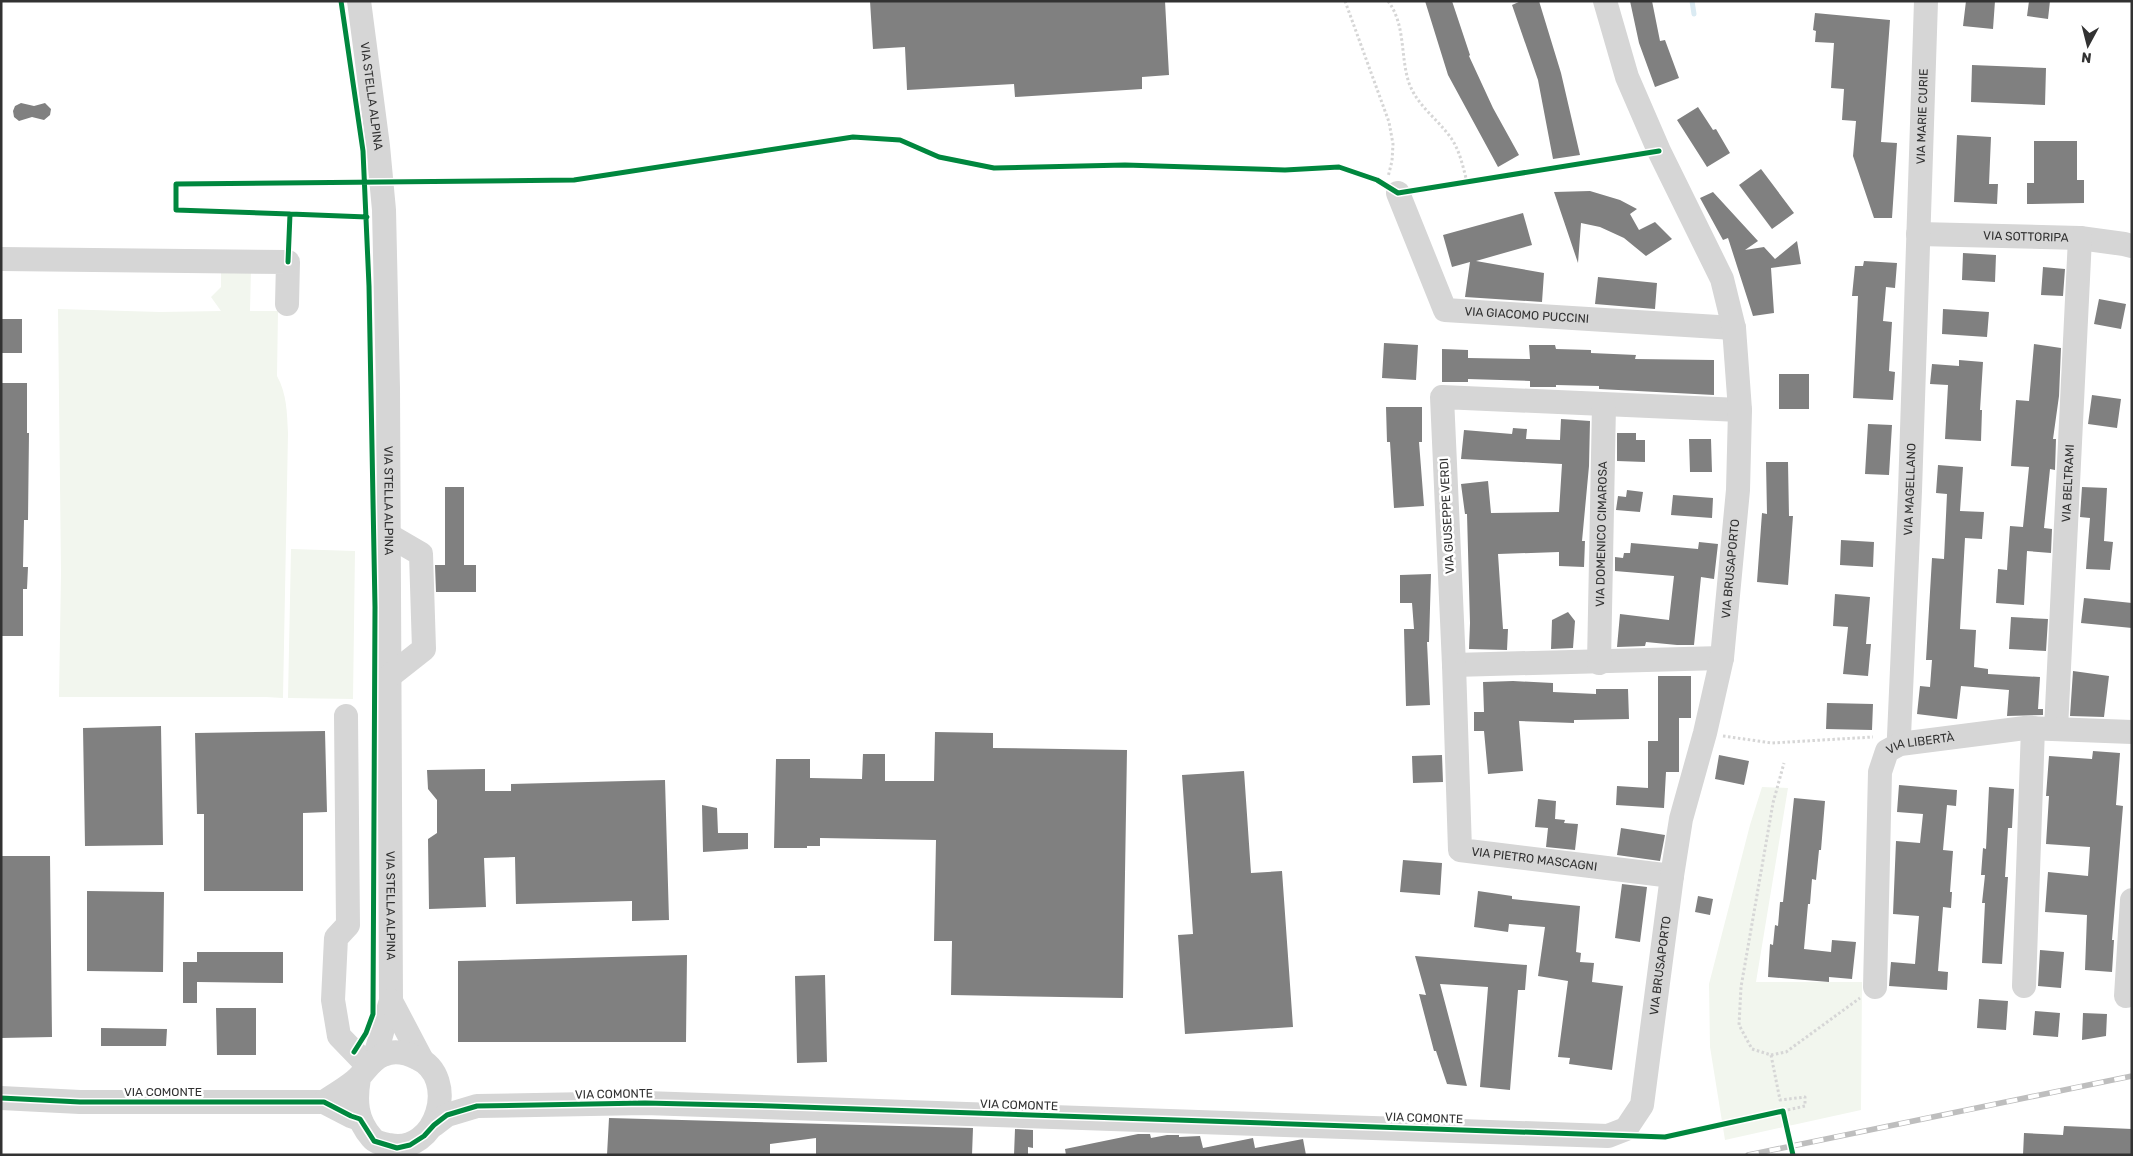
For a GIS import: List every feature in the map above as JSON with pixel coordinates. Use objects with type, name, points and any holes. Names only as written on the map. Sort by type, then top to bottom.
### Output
[{"type":"street","name":"VIA STELLA ALPINA","points":[[359,1],[378,146],[384,210],[391,675],[391,1001],[379,1046],[366,1068]]},
{"type":"street","name":"VIA BRUSAPORTO","points":[[1605,1],[1627,77],[1659,151],[1722,279],[1734,328],[1740,410],[1738,490],[1722,658],[1705,733],[1682,819],[1672,876],[1642,1105],[1626,1129],[1608,1136]]},
{"type":"street","name":"VIA MARIE CURIE","points":[[1918,234],[1926,1]]},
{"type":"street","name":"VIA GIACOMO PUCCINI","points":[[1391,189],[1445,310],[1734,328]]},
{"type":"street","name":"VIA SOTTORIPA","points":[[1918,234],[2080,238],[2132,246]]},
{"type":"street","name":"VIA MAGELLANO","points":[[1899,740],[1910,492],[1918,234]]},
{"type":"street","name":"VIA BELTRAMI","points":[[2056,729],[2080,238]]},
{"type":"street","points":[[1,259],[288,262],[287,304]]},
{"type":"street","name":"VIA GIUSEPPE VERDI","points":[[1454,665],[1442,397],[1740,410]]},
{"type":"street","name":"VIA DOMENICO CIMAROSA","points":[[1599,663],[1604,405]]},
{"type":"street","points":[[390,536],[421,554],[424,649],[391,675]]},
{"type":"street","points":[[1454,665],[1599,663],[1722,658]]},
{"type":"street","name":"VIA PIETRO MASCAGNI","points":[[1454,665],[1460,850],[1672,876]]},
{"type":"street","points":[[346,716],[348,925],[336,938],[334,1000],[339,1036],[366,1068]]},
{"type":"street","points":[[2024,986],[2033,728]]},
{"type":"street","name":"VIA LIBERTÀ","points":[[1875,987],[1880,772],[1887,751],[1899,740],[2033,728],[2132,732]]},
{"type":"street","points":[[2126,996],[2132,900]]},
{"type":"street","name":"VIA STELLA ALPINA","points":[[391,1001],[422,1060]]},
{"type":"street","points":[[360,1119],[324,1102],[366,1068],[383,1055],[393,1052],[409,1054],[422,1060],[431,1068],[438,1081],[439,1111],[425,1139],[397,1148],[377,1148],[360,1119],[356,1096],[366,1068]]},
{"type":"street","points":[[438,1081],[447,1084],[477,1106]]},
{"type":"street","name":"VIA COMONTE","points":[[1,1098],[80,1102],[324,1102]]},
{"type":"street","name":"VIA COMONTE","points":[[425,1139],[447,1115],[477,1106],[645,1103],[1608,1136]]},
{"type":"path","points":[[1345,1],[1389,122],[1393,144],[1388,178],[1391,189]]},
{"type":"path","points":[[1388,1],[1402,33],[1409,82],[1418,102],[1451,138],[1461,160],[1467,182]]},
{"type":"path","points":[[1457,184],[1476,180]]},
{"type":"path","points":[[1705,733],[1772,743],[1899,740]]},
{"type":"path","points":[[1784,763],[1773,802],[1740,986],[1739,1025],[1752,1050],[1771,1055],[1786,1052],[1875,987]]},
{"type":"path","points":[[1771,1055],[1780,1100],[1804,1097],[1805,1106],[1774,1113]]},
{"type":"path","points":[[1783,1111],[1785,1120]]},
{"type":"shaded area","points":[[221,269],[251,269],[250,311],[278,311],[277,376],[285,397],[288,433],[283,698],[59,697],[61,573],[58,309],[160,312],[221,311],[211,297],[221,287]]},
{"type":"shaded area","points":[[291,549],[355,551],[353,699],[288,698]]},
{"type":"shaded area","points":[[1762,787],[1788,788],[1756,982],[1862,982],[1861,1110],[1725,1140],[1710,1047],[1709,984],[1750,825]]},
{"type":"building","points":[[870,1],[1165,1],[1169,75],[1142,77],[1142,89],[1015,97],[1014,84],[907,90],[905,47],[873,49]]},
{"type":"building","points":[[1425,1],[1452,1],[1469,56],[1493,108],[1519,155],[1498,167],[1448,75]]},
{"type":"building","points":[[1521,1],[1539,1],[1561,73],[1580,155],[1553,159],[1538,80],[1512,5]]},
{"type":"building","points":[[1630,1],[1652,1],[1660,41],[1665,40],[1679,78],[1655,87],[1639,43]]},
{"type":"building","points":[[1966,1],[1995,1],[1993,29],[1963,26]]},
{"type":"building","points":[[2029,1],[2050,1],[2048,19],[2027,16]]},
{"type":"building","points":[[1815,13],[1890,20],[1881,142],[1897,143],[1892,218],[1874,218],[1853,156],[1856,121],[1842,120],[1844,89],[1831,88],[1834,43],[1815,42],[1816,31],[1813,30]]},
{"type":"building","points":[[1972,65],[2046,68],[2045,105],[1971,102]]},
{"type":"building","points":[[21,103],[34,106],[45,103],[51,109],[50,115],[44,120],[32,117],[19,121],[14,117],[13,111],[15,106]]},
{"type":"building","points":[[1698,107],[1713,130],[1716,129],[1730,153],[1707,167],[1677,120]]},
{"type":"building","points":[[1957,135],[1991,137],[1989,184],[1998,184],[1997,204],[1954,202]]},
{"type":"building","points":[[2034,141],[2077,141],[2077,180],[2084,180],[2084,203],[2027,204],[2027,183],[2034,183]]},
{"type":"building","points":[[1761,169],[1794,213],[1772,229],[1739,185]]},
{"type":"building","points":[[1590,191],[1620,200],[1637,209],[1630,214],[1639,230],[1655,222],[1672,239],[1646,256],[1624,238],[1600,227],[1581,223],[1578,263],[1554,192]]},
{"type":"building","points":[[1713,192],[1758,241],[1745,250],[1764,247],[1775,259],[1797,241],[1801,264],[1771,268],[1774,313],[1753,316],[1728,238],[1723,240],[1700,198]]},
{"type":"building","points":[[1523,213],[1532,245],[1476,261],[1544,273],[1542,302],[1465,297],[1470,262],[1452,267],[1443,235]]},
{"type":"building","points":[[1963,253],[1996,255],[1995,282],[1962,280]]},
{"type":"building","points":[[1864,261],[1897,263],[1895,288],[1886,287],[1883,321],[1892,322],[1889,371],[1895,372],[1893,400],[1853,398],[1858,296],[1852,296],[1855,266],[1863,266]]},
{"type":"building","points":[[2043,267],[2065,269],[2063,296],[2041,295]]},
{"type":"building","points":[[1598,277],[1657,283],[1655,309],[1595,304]]},
{"type":"building","points":[[2099,299],[2126,304],[2121,329],[2094,324]]},
{"type":"building","points":[[1943,309],[1989,312],[1987,337],[1942,334]]},
{"type":"building","points":[[1,319],[22,319],[22,353],[1,353]]},
{"type":"building","points":[[1384,343],[1418,345],[1416,380],[1382,378]]},
{"type":"building","points":[[2034,344],[2061,348],[2059,396],[2053,439],[2056,439],[2055,470],[2050,469],[2044,528],[2052,529],[2051,553],[2027,551],[2024,605],[1996,603],[1998,569],[2007,570],[2010,526],[2023,527],[2029,467],[2011,466],[2016,400],[2029,401]]},
{"type":"building","points":[[1529,345],[1555,345],[1556,349],[1591,350],[1591,353],[1636,355],[1635,359],[1714,360],[1714,395],[1599,389],[1599,386],[1556,385],[1556,387],[1530,387],[1530,381],[1468,379],[1468,382],[1442,382],[1442,349],[1468,350],[1468,358],[1530,359]]},
{"type":"building","points":[[1959,360],[1983,362],[1980,410],[1982,410],[1981,441],[1945,439],[1948,385],[1930,384],[1932,364],[1959,366]]},
{"type":"building","points":[[1779,374],[1809,374],[1809,409],[1779,409]]},
{"type":"building","points":[[1,383],[27,383],[27,433],[29,433],[28,520],[24,520],[23,567],[28,567],[27,589],[23,589],[23,636],[1,636]]},
{"type":"building","points":[[2092,395],[2121,399],[2117,428],[2088,424]]},
{"type":"building","points":[[1386,407],[1422,407],[1422,442],[1419,442],[1424,506],[1394,508],[1390,442],[1387,442]]},
{"type":"building","points":[[1561,419],[1590,421],[1589,466],[1582,541],[1585,541],[1584,567],[1559,566],[1559,552],[1498,554],[1503,629],[1508,629],[1507,650],[1469,649],[1467,514],[1465,514],[1461,484],[1488,481],[1491,513],[1559,512],[1562,464],[1461,459],[1464,430],[1512,434],[1513,428],[1527,429],[1526,439],[1560,440]]},
{"type":"building","points":[[1868,424],[1892,425],[1889,475],[1865,474]]},
{"type":"building","points":[[1617,433],[1636,433],[1636,440],[1645,440],[1645,462],[1617,461]]},
{"type":"building","points":[[1689,439],[1711,439],[1712,472],[1690,472]]},
{"type":"building","points":[[1766,462],[1788,462],[1789,516],[1793,516],[1788,585],[1757,582],[1762,513],[1767,514]]},
{"type":"building","points":[[1938,465],[1963,467],[1960,511],[1984,512],[1982,539],[1965,538],[1960,629],[1976,630],[1974,667],[1988,669],[1988,674],[2040,677],[2038,709],[2043,709],[2043,715],[2007,716],[2009,690],[1961,686],[1957,719],[1917,714],[1920,686],[1930,687],[1932,660],[1926,660],[1932,558],[1944,559],[1947,494],[1936,493]]},
{"type":"building","points":[[445,487],[464,487],[464,565],[476,565],[476,592],[436,592],[435,565],[445,565]]},
{"type":"building","points":[[2082,487],[2107,488],[2104,541],[2113,542],[2110,570],[2086,569],[2090,518],[2080,517]]},
{"type":"building","points":[[1627,490],[1643,492],[1640,512],[1616,510],[1618,496],[1626,497]]},
{"type":"building","points":[[1673,495],[1713,498],[1712,518],[1671,515]]},
{"type":"building","points":[[1841,540],[1874,542],[1873,567],[1840,565]]},
{"type":"building","points":[[1699,542],[1718,544],[1714,579],[1701,577],[1694,645],[1646,642],[1645,646],[1617,647],[1620,614],[1669,620],[1674,576],[1615,571],[1615,557],[1623,558],[1624,553],[1630,553],[1631,543],[1698,549]]},
{"type":"building","points":[[1431,574],[1429,642],[1427,642],[1430,705],[1406,706],[1404,629],[1414,629],[1412,603],[1400,603],[1400,575]]},
{"type":"building","points":[[1835,594],[1870,597],[1866,644],[1871,644],[1868,676],[1843,674],[1848,627],[1833,626]]},
{"type":"building","points":[[2084,598],[2132,603],[2132,628],[2081,623]]},
{"type":"building","points":[[1568,612],[1575,621],[1573,648],[1551,649],[1552,620]]},
{"type":"building","points":[[2011,617],[2048,619],[2046,651],[2009,649]]},
{"type":"building","points":[[2073,671],[2109,676],[2104,717],[2070,716]]},
{"type":"building","points":[[1658,676],[1691,676],[1691,718],[1679,718],[1679,772],[1666,772],[1664,808],[1616,805],[1617,786],[1648,788],[1648,741],[1658,741]]},
{"type":"building","points":[[1483,682],[1553,683],[1553,692],[1596,694],[1596,689],[1628,689],[1629,719],[1574,720],[1574,723],[1519,721],[1523,771],[1488,774],[1484,731],[1474,731],[1474,712],[1484,712]]},
{"type":"building","points":[[1827,703],[1873,704],[1872,730],[1826,729]]},
{"type":"building","points":[[161,726],[163,845],[85,846],[83,728]]},
{"type":"building","points":[[325,731],[327,812],[303,813],[303,891],[204,891],[204,814],[197,814],[195,733]]},
{"type":"building","points":[[935,732],[993,733],[993,748],[1127,750],[1123,998],[951,995],[952,941],[934,941],[936,840],[820,838],[820,846],[774,848],[776,759],[810,759],[810,778],[862,779],[863,754],[885,754],[885,781],[934,781]]},
{"type":"building","points":[[2093,751],[2120,753],[2116,805],[2123,806],[2112,940],[2114,940],[2112,972],[2085,970],[2087,915],[2045,912],[2048,872],[2088,876],[2090,847],[2046,844],[2049,796],[2046,796],[2049,756],[2092,759]]},
{"type":"building","points":[[1442,755],[1443,782],[1413,783],[1412,756]]},
{"type":"building","points":[[1719,755],[1749,761],[1744,785],[1715,779]]},
{"type":"building","points":[[485,769],[485,791],[511,791],[511,784],[665,780],[669,920],[632,921],[632,901],[516,904],[515,857],[484,858],[486,907],[429,909],[428,839],[437,833],[437,800],[428,789],[427,770]]},
{"type":"building","points":[[1244,771],[1251,873],[1282,871],[1293,1027],[1185,1034],[1178,935],[1193,934],[1182,775]]},
{"type":"building","points":[[1899,785],[1957,790],[1956,806],[1947,805],[1943,850],[1953,851],[1950,892],[1952,892],[1951,908],[1943,907],[1938,971],[1948,972],[1947,990],[1889,986],[1891,962],[1915,964],[1919,916],[1893,914],[1896,841],[1920,843],[1923,814],[1897,812]]},
{"type":"building","points":[[1989,787],[2014,789],[2012,828],[2008,828],[2005,877],[2008,877],[2002,964],[1982,963],[1985,903],[1982,903],[1985,875],[1981,875],[1983,848],[1986,849]]},
{"type":"building","points":[[1794,798],[1825,801],[1821,850],[1819,850],[1816,880],[1812,879],[1804,949],[1831,952],[1832,940],[1856,942],[1852,979],[1829,977],[1829,982],[1768,977],[1770,944],[1773,945],[1775,925],[1778,926],[1780,902],[1783,902]]},
{"type":"building","points":[[1538,799],[1556,801],[1555,819],[1565,820],[1564,823],[1578,824],[1575,850],[1546,847],[1548,828],[1535,827]]},
{"type":"building","points":[[702,805],[717,808],[718,833],[748,833],[748,849],[703,852]]},
{"type":"building","points":[[1621,828],[1665,835],[1660,861],[1617,855]]},
{"type":"building","points":[[1,856],[50,856],[52,1037],[1,1038]]},
{"type":"building","points":[[1403,860],[1442,863],[1440,895],[1400,892]]},
{"type":"building","points":[[1622,884],[1647,887],[1640,942],[1615,938]]},
{"type":"building","points":[[87,891],[164,892],[163,972],[87,971]]},
{"type":"building","points":[[1478,891],[1512,896],[1512,899],[1580,906],[1576,952],[1581,953],[1580,962],[1594,963],[1592,982],[1623,986],[1612,1070],[1569,1064],[1570,1058],[1558,1057],[1568,981],[1538,976],[1545,927],[1509,924],[1508,932],[1474,927]]},
{"type":"building","points":[[1698,896],[1713,899],[1710,915],[1695,912]]},
{"type":"building","points":[[2040,950],[2064,952],[2061,988],[2038,986]]},
{"type":"building","points":[[197,952],[283,952],[283,983],[197,982],[197,1003],[183,1003],[183,962],[197,962]]},
{"type":"building","points":[[687,955],[686,1042],[458,1042],[458,961]]},
{"type":"building","points":[[1415,956],[1527,965],[1525,990],[1518,990],[1510,1090],[1480,1087],[1488,987],[1440,984],[1467,1086],[1447,1084],[1436,1051],[1434,1051],[1419,994],[1426,995]]},
{"type":"building","points":[[825,975],[827,1062],[797,1063],[795,976]]},
{"type":"building","points":[[1979,999],[2008,1001],[2006,1030],[1977,1028]]},
{"type":"building","points":[[216,1008],[256,1008],[256,1055],[217,1055]]},
{"type":"building","points":[[2035,1011],[2060,1013],[2058,1037],[2033,1035]]},
{"type":"building","points":[[2083,1013],[2107,1014],[2106,1036],[2082,1040]]},
{"type":"building","points":[[101,1028],[167,1029],[166,1046],[101,1046]]},
{"type":"building","points":[[609,1118],[973,1128],[972,1155],[816,1155],[816,1138],[770,1144],[770,1155],[607,1155]]},
{"type":"building","points":[[2064,1126],[2132,1129],[2132,1155],[2023,1155],[2024,1133],[2063,1135]]},
{"type":"building","points":[[1015,1129],[1033,1130],[1033,1148],[1028,1147],[1028,1155],[1014,1155]]},
{"type":"building","points":[[1138,1134],[1150,1134],[1151,1138],[1167,1135],[1179,1135],[1179,1137],[1200,1136],[1203,1148],[1253,1138],[1255,1148],[1303,1139],[1306,1155],[1066,1155],[1065,1149]]},
{"type":"waterway","points":[[1692,1],[1694,14]]},
{"type":"railway","points":[[1748,1155],[2132,1076]]},
{"type":"cycle path","points":[[341,1],[363,151],[369,286],[375,607],[373,1014],[366,1033],[354,1052]]},
{"type":"cycle path","points":[[288,262],[290,214],[176,210],[176,184],[574,180],[853,137],[900,140],[939,157],[994,168],[1125,165],[1285,170],[1339,167],[1377,180],[1398,193],[1659,151]]},
{"type":"cycle path","points":[[290,214],[367,217]]},
{"type":"cycle path","points":[[1,1098],[80,1102],[324,1102],[360,1119],[374,1141],[397,1148],[410,1145],[424,1136],[447,1115],[477,1106],[645,1103],[771,1106],[1665,1137],[1783,1111],[1793,1155]]}]
